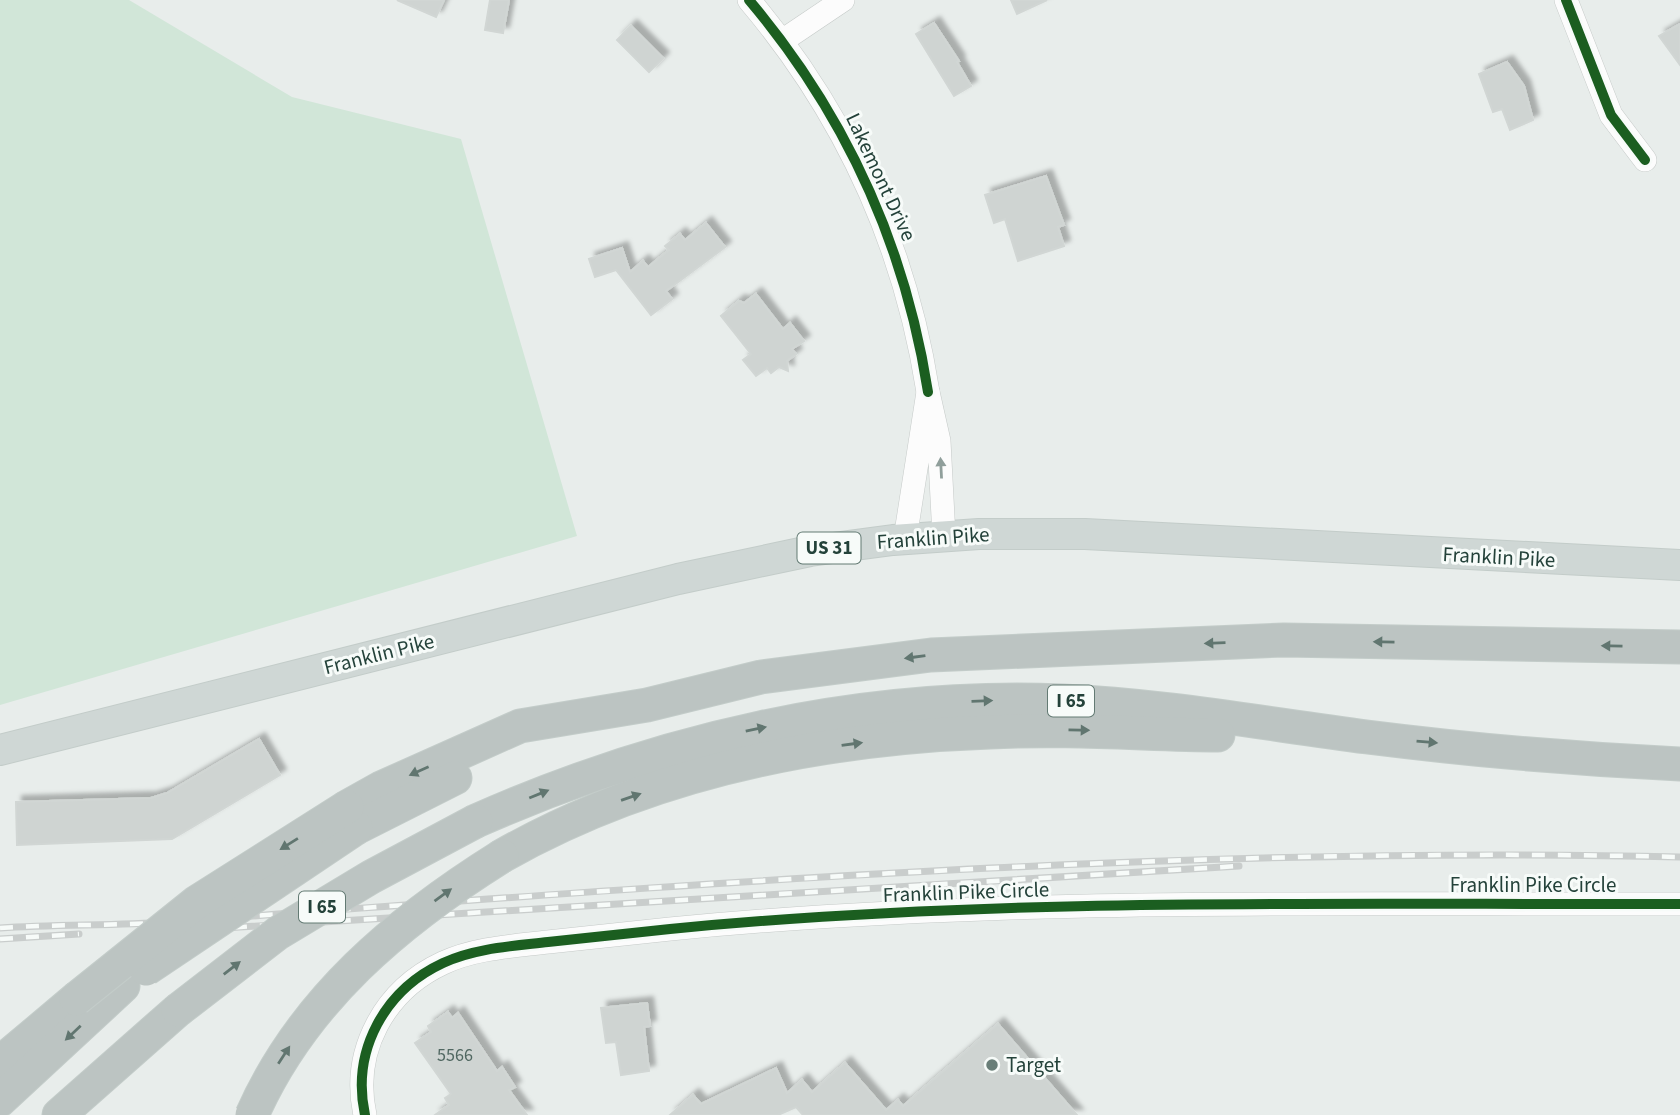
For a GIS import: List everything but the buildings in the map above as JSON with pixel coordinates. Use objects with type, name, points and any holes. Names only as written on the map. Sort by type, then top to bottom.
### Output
[{"type":"highway","name":"I 65","points":[[0,1100],[123,986],[351,818],[492,760],[647,705],[761,677],[931,654],[1284,640],[1680,647]]},
{"type":"highway","name":"I 65","points":[[59,1115],[178,1010],[278,933],[371,877],[476,821],[595,773],[675,748],[785,723],[896,707],[998,700],[1091,703],[1371,737],[1680,764]]},
{"type":"highway","points":[[252,1115],[291,1044],[346,976],[411,918],[502,856],[578,817],[647,791],[766,759],[862,743],[1039,730],[1371,737]]},
{"type":"highway","points":[[0,1063],[197,902],[351,818]]},
{"type":"main road","name":"Franklin Pike","points":[[0,750],[690,576],[810,551],[905,539],[1085,534],[1680,565]]},
{"type":"street","name":"Lakemont Drive","points":[[749,0],[782,41],[840,126],[881,214],[915,315],[939,441],[944,536]]},
{"type":"street","points":[[782,41],[843,0]]},
{"type":"street","points":[[1566,0],[1611,115],[1645,160]]},
{"type":"street","name":"Lakemont Drive","points":[[905,539],[928,392]]},
{"type":"street","name":"Franklin Pike Circle","points":[[365,1115],[361,1082],[363,1060],[376,1024],[392,1001],[414,979],[448,960],[514,946],[736,923],[974,909],[1680,904]]},
{"type":"green space","points":[[0,0],[129,0],[292,97],[461,139],[577,536],[0,705]]},
{"type":"railway","points":[[0,928],[148,923],[735,882],[1112,863],[1490,855],[1680,857]]},
{"type":"railway","points":[[208,929],[1239,866]]},
{"type":"railway","points":[[0,939],[79,934]]},
{"type":"cycle path","points":[[749,0],[815,89],[866,184],[887,233],[904,284],[918,337],[928,392]]},
{"type":"cycle path","points":[[1566,0],[1611,115],[1645,160]]},
{"type":"cycle path","points":[[365,1115],[362,1091],[368,1045],[389,1006],[404,989],[443,963],[495,948],[796,918],[922,911],[1175,904],[1680,904]]},
{"type":"place","name":"Target","points":[[992,1065]]}]
